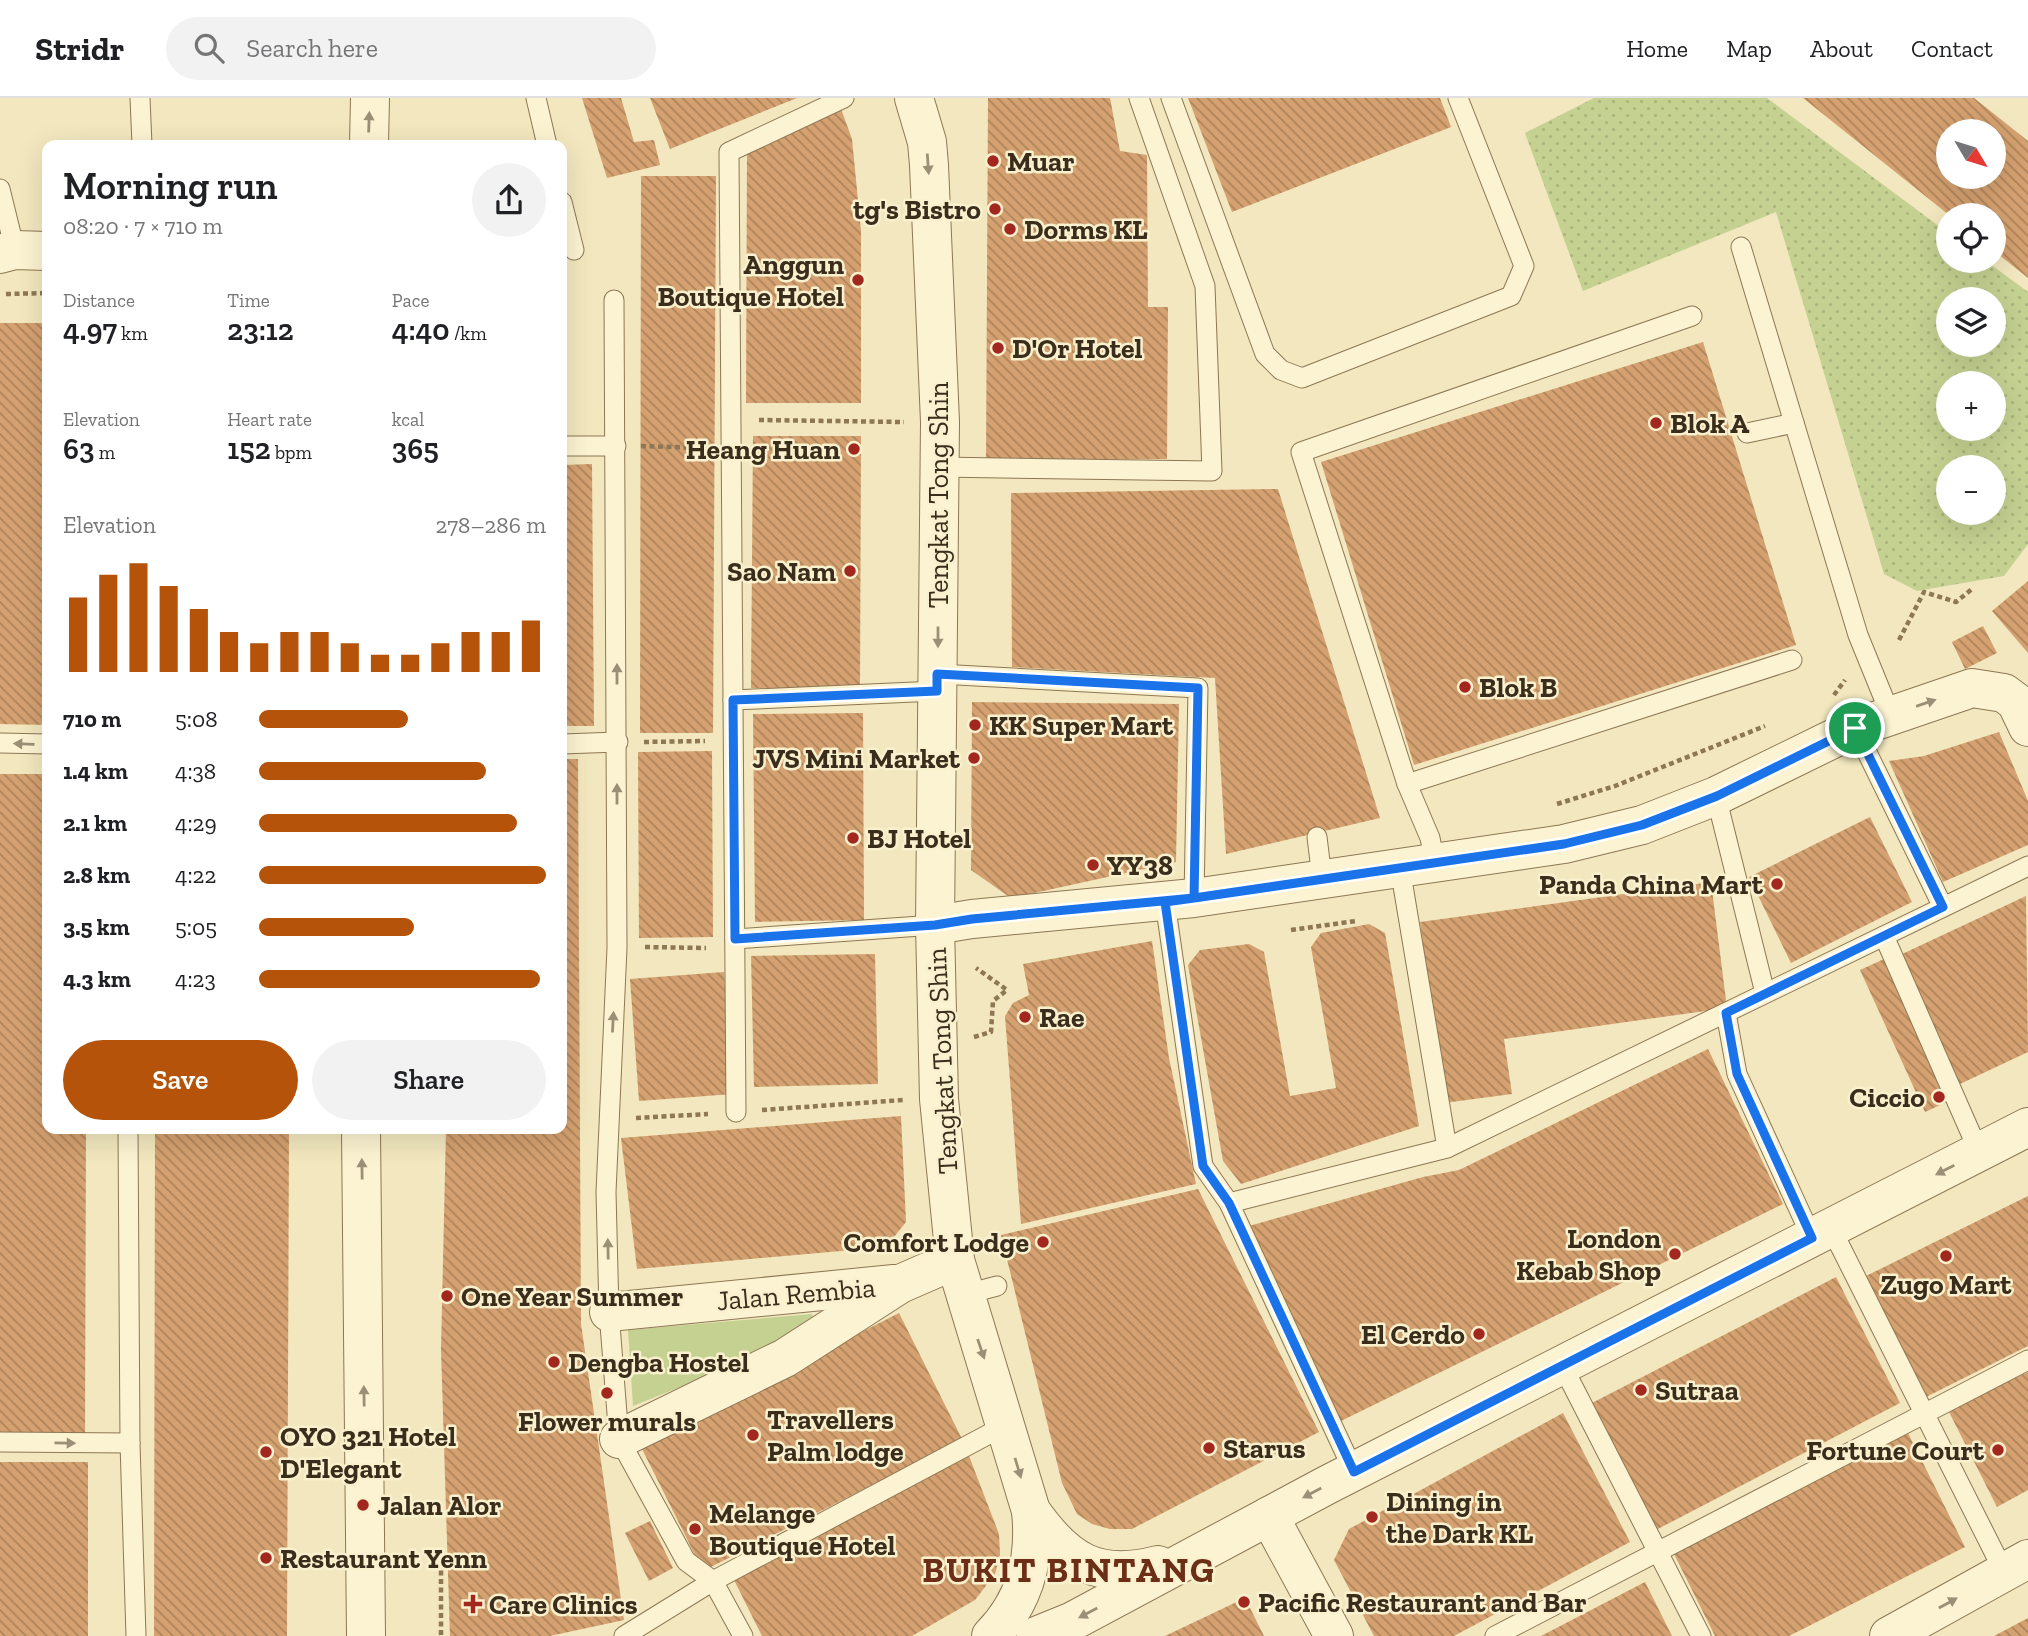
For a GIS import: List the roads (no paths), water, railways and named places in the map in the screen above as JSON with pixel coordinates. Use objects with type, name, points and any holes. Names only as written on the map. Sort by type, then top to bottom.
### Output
[{"type":"street","points":[[369,140],[370,98]]},
{"type":"street","name":"Tengkat Tong Shin","points":[[914,98],[927,142],[940,422],[935,925],[939,1099],[972,1281],[1006,1425],[1031,1511],[1034,1541],[1023,1591],[1015,1606],[991,1636]]},
{"type":"street","points":[[935,925],[972,919],[1179,900],[1564,844],[1642,825],[1717,796],[1855,728],[1972,688],[2004,693],[2016,702],[2025,720]]},
{"type":"street","points":[[1035,1636],[1073,1621],[1354,1472],[2028,1127]]},
{"type":"street","points":[[361,1134],[366,1636]]},
{"type":"street","name":"Jalan Rembia","points":[[609,1312],[900,1284],[972,1281]]},
{"type":"street","name":"Jalan Rembia","points":[[619,1439],[785,1358],[900,1284]]},
{"type":"street","name":"Tengkat Tong Shin","points":[[1031,1511],[1058,1547],[1095,1569],[1131,1572],[1191,1557]]},
{"type":"street","points":[[1269,1516],[1334,1636]]},
{"type":"street","points":[[1889,1636],[2016,1565]]},
{"type":"lane","points":[[140,98],[142,140]]},
{"type":"lane","points":[[536,98],[546,140]]},
{"type":"lane","points":[[736,1112],[729,152],[844,98]]},
{"type":"lane","points":[[939,467],[1212,471],[1205,286],[1139,98]]},
{"type":"lane","points":[[1171,98],[1265,354],[1281,370],[1302,378],[1511,296],[1520,282],[1524,267],[1458,98]]},
{"type":"lane","points":[[0,189],[21,252]]},
{"type":"lane","points":[[567,222],[574,250]]},
{"type":"lane","points":[[1741,247],[1858,635],[1891,716]]},
{"type":"lane","points":[[614,300],[617,948],[606,1192],[609,1312],[619,1439],[686,1561],[713,1580],[743,1636]]},
{"type":"lane","points":[[1447,1148],[1417,866],[1430,838],[1408,784],[1301,452],[1562,367],[1692,316]]},
{"type":"lane","points":[[1746,433],[1794,423]]},
{"type":"lane","points":[[567,446],[616,446]]},
{"type":"lane","points":[[1408,784],[1792,660]]},
{"type":"lane","points":[[733,700],[937,682],[1198,688],[1179,900],[1203,1166],[1230,1214],[1354,1472]]},
{"type":"lane","points":[[1855,728],[1943,907]]},
{"type":"lane","points":[[567,744],[618,742]]},
{"type":"lane","points":[[0,743],[42,744]]},
{"type":"lane","points":[[1717,796],[1765,993]]},
{"type":"lane","points":[[1317,837],[1322,878]]},
{"type":"lane","points":[[1230,1214],[1447,1148],[2028,866]]},
{"type":"lane","points":[[735,944],[935,925]]},
{"type":"lane","points":[[1884,936],[1979,1152]]},
{"type":"lane","points":[[1726,1013],[1737,1074],[1821,1233],[2016,1565]]},
{"type":"lane","points":[[128,1134],[130,1443],[136,1636]]},
{"type":"lane","points":[[1495,1636],[2028,1360]]},
{"type":"lane","points":[[1562,1365],[1701,1636]]},
{"type":"lane","points":[[624,1636],[713,1580],[1006,1425]]},
{"type":"lane","points":[[0,1442],[130,1443]]},
{"type":"place","name":"Muar","points":[[993,161]]},
{"type":"place","name":"tg's Bistro","points":[[995,209]]},
{"type":"place","name":"Dorms KL","points":[[1010,229]]},
{"type":"place","name":"Anggun Boutique Hotel","points":[[858,280]]},
{"type":"place","name":"D'Or Hotel","points":[[998,348]]},
{"type":"place","name":"Blok A","points":[[1656,423]]},
{"type":"place","name":"Heang Huan","points":[[854,449]]},
{"type":"place","name":"Sao Nam","points":[[850,571]]},
{"type":"place","name":"Blok B","points":[[1465,687]]},
{"type":"place","name":"KK Super Mart","points":[[975,725]]},
{"type":"place","name":"JVS Mini Market","points":[[974,758]]},
{"type":"place","name":"BJ Hotel","points":[[853,838]]},
{"type":"place","name":"YY38","points":[[1093,865]]},
{"type":"place","name":"Panda China Mart","points":[[1777,884]]},
{"type":"place","name":"Rae","points":[[1025,1017]]},
{"type":"place","name":"Ciccio","points":[[1939,1097]]},
{"type":"place","name":"Comfort Lodge","points":[[1043,1242]]},
{"type":"place","name":"London Kebab Shop","points":[[1675,1254]]},
{"type":"place","name":"Zugo Mart","points":[[1946,1256]]},
{"type":"place","name":"One Year Summer","points":[[447,1296]]},
{"type":"place","name":"El Cerdo","points":[[1479,1334]]},
{"type":"place","name":"Dengba Hostel","points":[[554,1362]]},
{"type":"place","name":"Sutraa","points":[[1641,1390]]},
{"type":"place","name":"Flower murals","points":[[607,1393]]},
{"type":"place","name":"Travellers Palm lodge","points":[[753,1435]]},
{"type":"place","name":"Starus","points":[[1209,1448]]},
{"type":"place","name":"Fortune Court","points":[[1998,1450]]},
{"type":"place","name":"OYO 321 Hotel D'Elegant","points":[[266,1452]]},
{"type":"place","name":"Jalan Alor","points":[[363,1505]]},
{"type":"place","name":"Dining in the Dark KL","points":[[1372,1517]]},
{"type":"place","name":"Melange Boutique Hotel","points":[[695,1529]]},
{"type":"place","name":"Restaurant Yenn","points":[[266,1558]]},
{"type":"place","name":"Pacific Restaurant and Bar","points":[[1244,1602]]},
{"type":"place","name":"Care Clinics","points":[[473,1604]]},
{"type":"district","name":"BUKIT BINTANG","points":[[1069,1570]]}]
